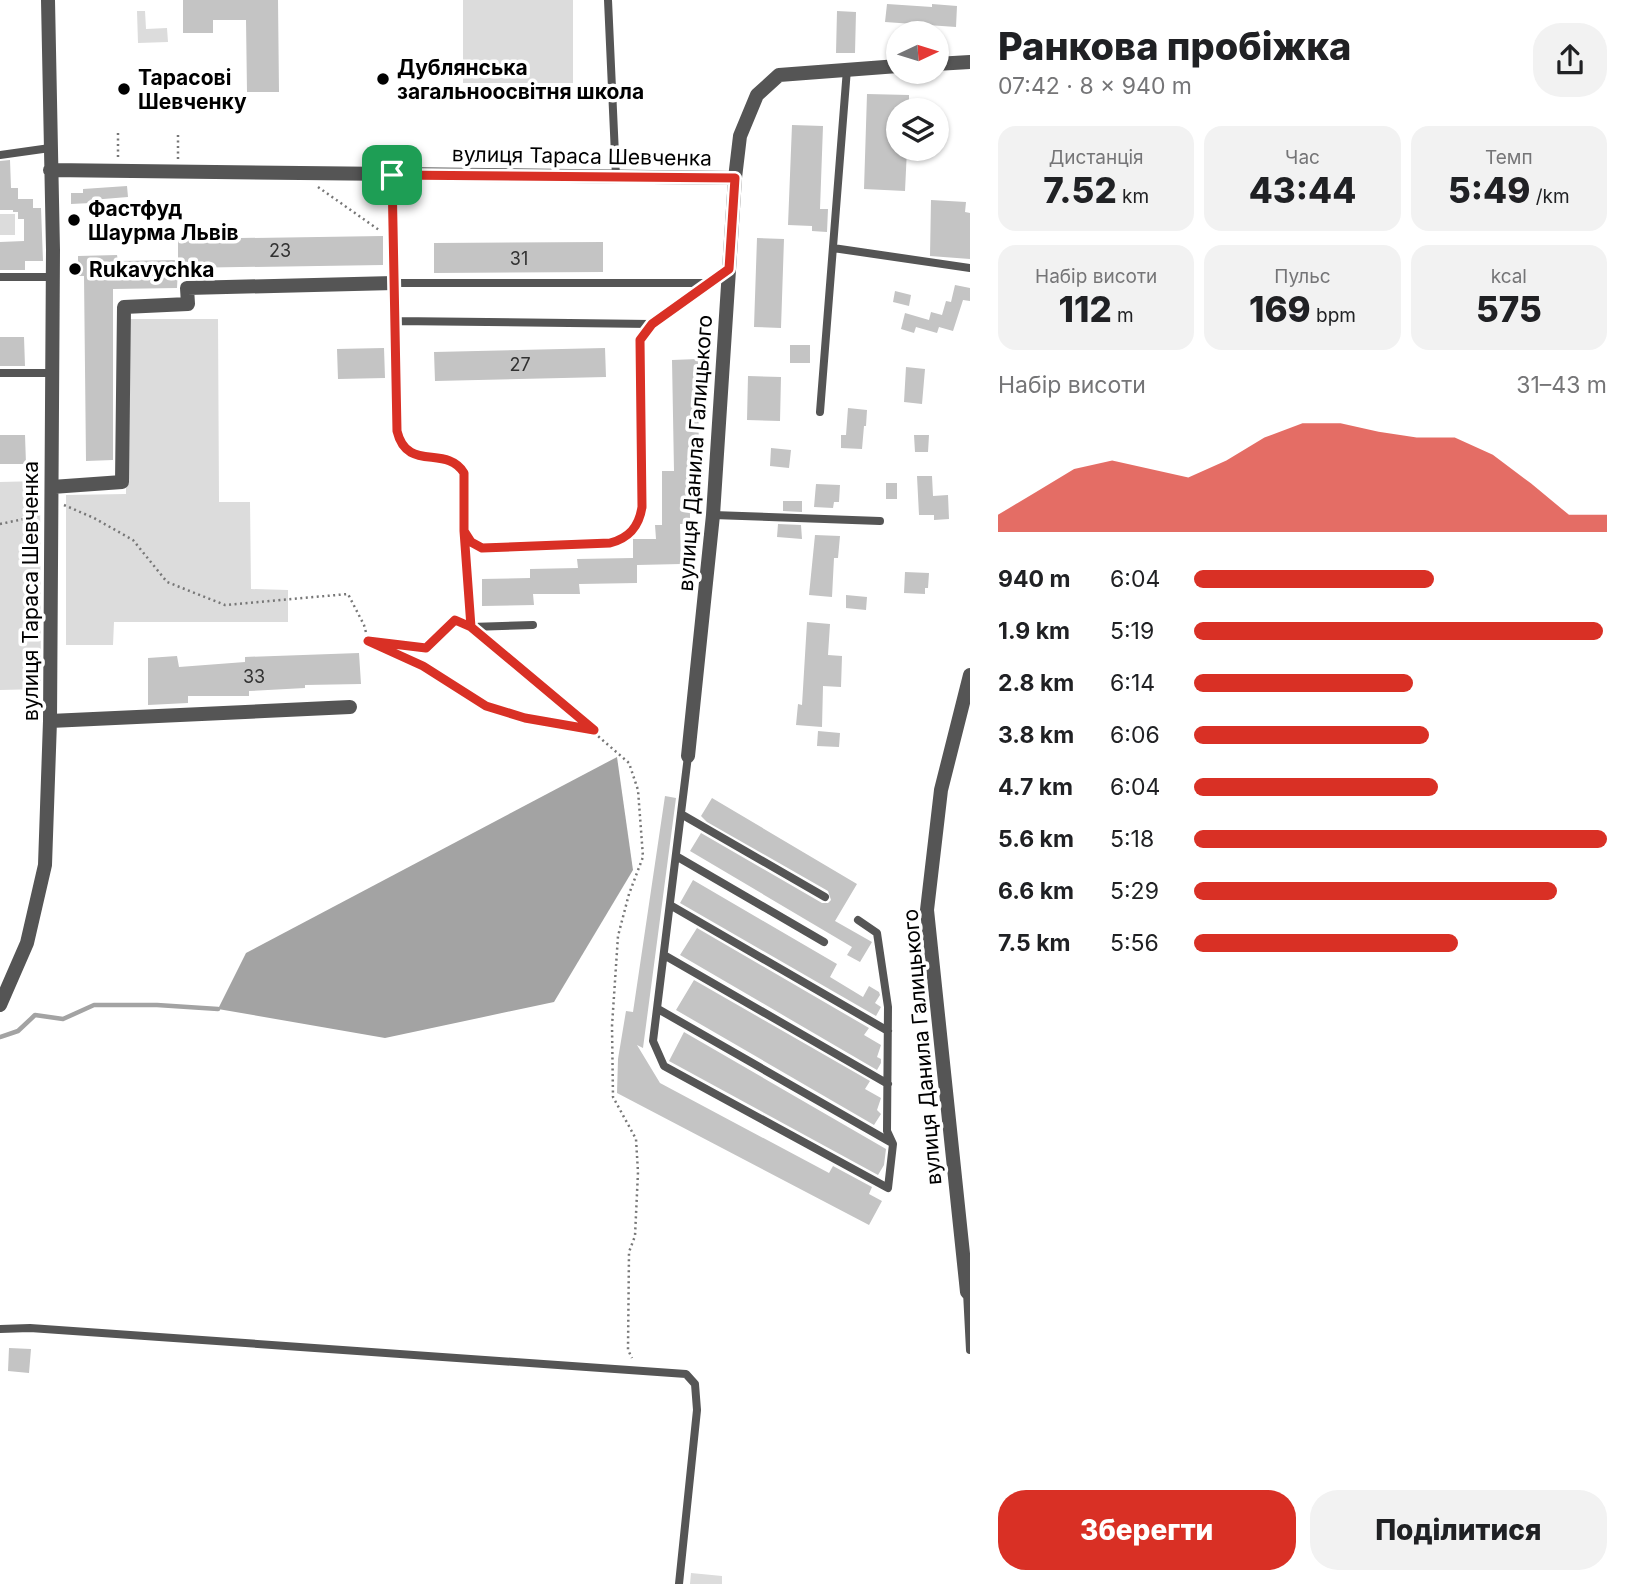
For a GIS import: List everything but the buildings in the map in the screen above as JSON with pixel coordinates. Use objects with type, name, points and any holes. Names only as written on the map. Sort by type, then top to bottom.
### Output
[{"type":"street","name":"вулиця Тараса Шевченка","points":[[0,1005],[27,943],[45,866],[50,721],[53,276],[48,0]]},
{"type":"street","points":[[949,63],[970,62]]},
{"type":"street","name":"вулиця Данила Галицького","points":[[688,757],[713,515],[740,136],[757,95],[779,75],[886,67]]},
{"type":"street","name":"вулиця Тараса Шевченка","points":[[50,170],[735,178]]},
{"type":"street","points":[[52,500],[122,482],[124,307],[188,304],[187,288],[394,283]]},
{"type":"street","name":"вулиця Данила Галицького","points":[[967,1292],[927,910],[941,790],[970,675]]},
{"type":"street","points":[[50,721],[350,706]]},
{"type":"lane","points":[[608,0],[616,177]]},
{"type":"lane","points":[[820,412],[847,69]]},
{"type":"lane","points":[[0,155],[50,148]]},
{"type":"lane","points":[[392,175],[399,439],[411,453],[449,460],[460,467],[466,480],[464,531],[471,627],[533,625]]},
{"type":"lane","points":[[833,248],[970,268]]},
{"type":"lane","points":[[464,531],[471,542],[482,548],[610,543],[629,535],[636,527],[642,507],[640,340],[652,324],[729,269]]},
{"type":"lane","points":[[0,277],[53,276]]},
{"type":"lane","points":[[394,283],[709,284]]},
{"type":"lane","points":[[395,321],[652,324]]},
{"type":"lane","points":[[0,373],[52,373]]},
{"type":"lane","points":[[713,515],[880,521]]},
{"type":"lane","points":[[688,757],[653,1041],[664,1066],[888,1188],[893,1144],[887,1131],[888,1007],[877,933],[858,920]]},
{"type":"lane","points":[[681,814],[825,897]]},
{"type":"lane","points":[[676,856],[824,942]]},
{"type":"lane","points":[[670,905],[888,1031]]},
{"type":"lane","points":[[664,955],[887,1084]]},
{"type":"lane","points":[[657,1009],[893,1144]]},
{"type":"lane","points":[[967,1292],[970,1350]]},
{"type":"lane","points":[[0,1329],[30,1328],[191,1338],[686,1374],[695,1384],[697,1410],[679,1584]]},
{"type":"path","points":[[118,133],[118,171]]},
{"type":"path","points":[[178,134],[178,160]]},
{"type":"path","points":[[293,173],[320,188],[350,212],[371,222],[379,230]]},
{"type":"path","points":[[0,524],[52,500],[94,518],[133,540],[167,582],[225,605],[348,594],[364,625],[368,641]]},
{"type":"path","points":[[368,641],[426,648],[455,620],[471,627],[629,762],[638,790],[643,857],[629,894],[618,936],[612,1026],[613,1097],[636,1139],[638,1172],[635,1236],[629,1252],[628,1350],[638,1370]]},
{"type":"path","points":[[368,641],[423,666],[486,706],[525,718],[594,730]]},
{"type":"shaded area","points":[[463,0],[573,0],[573,83],[463,83]]},
{"type":"shaded area","points":[[137,11],[145,11],[146,29],[167,28],[168,42],[138,43]]},
{"type":"shaded area","points":[[0,214],[15,214],[15,235],[0,235]]},
{"type":"shaded area","points":[[126,319],[218,319],[219,502],[250,502],[251,589],[288,590],[288,622],[114,622],[113,645],[66,645],[66,495],[126,494]]},
{"type":"shaded area","points":[[40,481],[41,689],[0,690],[0,482]]},
{"type":"shaded area","points":[[617,757],[633,870],[554,1002],[385,1038],[218,1009],[246,953]]},
{"type":"shaded area","points":[[691,1573],[722,1576],[722,1584],[690,1584]]},
{"type":"waterway","points":[[0,1037],[18,1031],[35,1015],[63,1019],[94,1005],[218,1009]]},
{"type":"place","name":"Дублянська загальноосвітня школа","points":[[383,79]]},
{"type":"place","name":"Тарасові Шевченку","points":[[124,89]]},
{"type":"place","name":"Фастфуд Шаурма Львів","points":[[74,220]]},
{"type":"place","name":"Rukavychka","points":[[75,269]]},
{"type":"route","points":[[392,175],[399,439],[411,453],[455,462],[464,473],[464,531],[471,627],[594,730],[525,718],[486,706],[423,666],[368,641],[426,648],[455,620],[471,627],[464,531],[471,542],[482,548],[610,543],[629,535],[636,527],[642,507],[640,340],[652,324],[729,269],[735,178],[392,175]]}]
